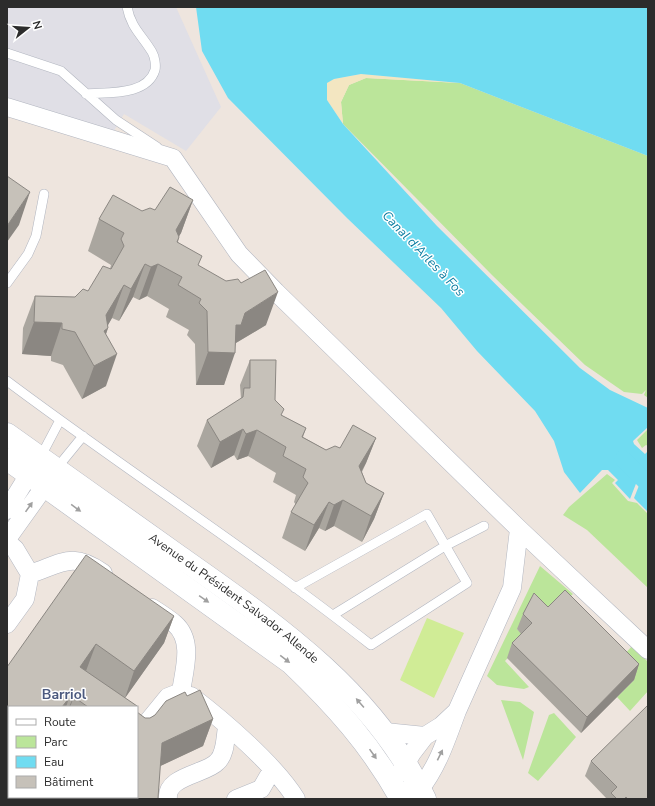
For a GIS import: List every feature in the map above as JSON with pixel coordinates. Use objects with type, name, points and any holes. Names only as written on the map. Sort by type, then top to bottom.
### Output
[{"type":"street","points":[[7,107],[173,158],[244,259],[519,529],[648,650]]},
{"type":"street","name":"Avenue du Président Salvador Allende","points":[[7,434],[42,472],[293,639],[347,689],[385,732],[405,763],[422,794]]},
{"type":"street","points":[[7,459],[42,472],[291,663],[346,719],[365,742],[397,792]]},
{"type":"street","points":[[7,510],[42,472]]},
{"type":"street","points":[[7,624],[25,600],[30,574],[15,549],[7,540],[42,472]]},
{"type":"street","points":[[397,792],[410,790],[422,794],[512,588],[519,529]]},
{"type":"street","points":[[30,574],[63,561],[75,560],[86,562],[119,584]]},
{"type":"street","points":[[138,597],[175,624],[184,637],[186,646],[181,692]]},
{"type":"street","points":[[181,692],[203,706],[227,727],[288,786],[296,799]]},
{"type":"street","points":[[138,734],[168,697],[181,692]]},
{"type":"street","points":[[397,792],[405,763],[425,736],[440,726],[457,711]]},
{"type":"street","points":[[168,799],[168,795],[172,787],[181,779],[210,768],[218,762],[224,751],[227,727]]},
{"type":"street","points":[[385,732],[425,736]]},
{"type":"street","points":[[236,799],[261,789],[272,770]]},
{"type":"lane","points":[[86,94],[124,91],[143,86],[152,78],[156,68],[153,54],[130,21],[127,7]]},
{"type":"lane","points":[[7,52],[61,71],[116,120],[173,158]]},
{"type":"lane","points":[[7,283],[28,254],[36,236],[44,194]]},
{"type":"lane","points":[[7,381],[60,420],[83,436],[295,588],[333,615],[371,645],[467,583],[427,514],[295,588]]},
{"type":"lane","points":[[42,472],[60,420]]},
{"type":"lane","points":[[42,472],[83,436]]},
{"type":"lane","points":[[333,615],[445,546],[484,526]]},
{"type":"shaded area","points":[[7,7],[176,7],[221,107],[186,151],[124,114],[112,134],[7,100]]},
{"type":"green space","points":[[366,78],[460,83],[648,156],[648,398],[644,395],[646,390],[642,394],[624,392],[585,365],[492,275],[343,124],[341,102],[349,85]]},
{"type":"green space","points":[[648,429],[648,446],[646,445],[642,448],[637,440]]},
{"type":"green space","points":[[607,474],[615,480],[612,483],[628,501],[637,503],[648,514],[648,588],[587,530],[563,515],[569,507]]},
{"type":"green space","points":[[540,566],[573,594],[560,606],[517,629],[526,639],[505,661],[529,687],[524,689],[497,685],[487,676]]},
{"type":"green space","points":[[427,618],[464,633],[434,698],[400,680]]},
{"type":"green space","points":[[632,646],[648,662],[648,691],[630,711],[617,697],[634,680],[617,663]]},
{"type":"green space","points":[[501,700],[520,702],[534,712],[523,760]]},
{"type":"green space","points":[[554,713],[576,737],[538,781],[528,773],[549,715]]},
{"type":"sand","points":[[361,74],[460,83],[366,78],[349,85],[341,102],[343,124],[327,100],[326,83],[334,79]]},
{"type":"water","points":[[196,7],[648,7],[648,156],[460,83],[361,74],[334,79],[327,83],[327,100],[343,124],[437,226],[580,368],[610,390],[648,408],[648,427],[633,441],[634,444],[645,454],[648,451],[648,472],[639,476],[630,499],[615,483],[618,480],[608,470],[602,470],[580,493],[564,472],[554,441],[535,411],[477,351],[441,308],[347,218],[228,98],[202,51]]},
{"type":"water","points":[[648,476],[648,512],[634,498],[642,478]]},
{"type":"building","points":[[7,176],[30,192],[7,226]]},
{"type":"building","points":[[170,187],[193,200],[176,230],[179,237],[177,242],[202,256],[198,265],[226,281],[238,279],[241,283],[265,270],[278,292],[245,313],[241,325],[236,325],[235,353],[208,352],[207,311],[199,303],[201,299],[178,285],[182,277],[158,264],[151,267],[145,264],[131,289],[124,285],[106,315],[108,328],[104,331],[117,354],[94,366],[75,332],[62,329],[62,323],[34,322],[35,296],[75,297],[83,289],[88,291],[103,266],[111,269],[124,246],[121,239],[124,233],[99,219],[113,195],[142,211],[150,208],[155,210]]},
{"type":"building","points":[[250,360],[276,360],[275,400],[284,409],[281,415],[306,428],[302,437],[326,450],[335,446],[340,448],[353,425],[376,438],[359,466],[366,483],[384,493],[371,516],[343,500],[334,505],[329,502],[314,525],[291,512],[308,483],[303,477],[306,469],[283,456],[286,447],[257,430],[246,434],[243,429],[220,442],[207,420],[243,397],[244,388],[250,388]]},
{"type":"building","points":[[86,555],[174,616],[134,671],[96,644],[80,667],[137,706],[87,706],[74,697],[72,700],[69,698],[63,706],[8,706],[8,775],[7,667]]},
{"type":"building","points":[[565,590],[639,664],[587,717],[512,643],[532,623],[523,614],[534,593],[548,607]]},
{"type":"building","points":[[200,690],[213,719],[162,743],[159,799],[114,799],[138,798],[138,713],[145,718],[150,718],[155,715],[166,701],[185,692],[187,696]]},
{"type":"building","points":[[648,705],[648,799],[628,799],[626,797],[624,799],[617,799],[611,793],[617,787],[591,761]]},
{"type":"waterway","name":"Canal d'Arles à Fos","points":[[623,459],[648,484]]},
{"type":"district","name":"Barriol","points":[[64,694]]}]
